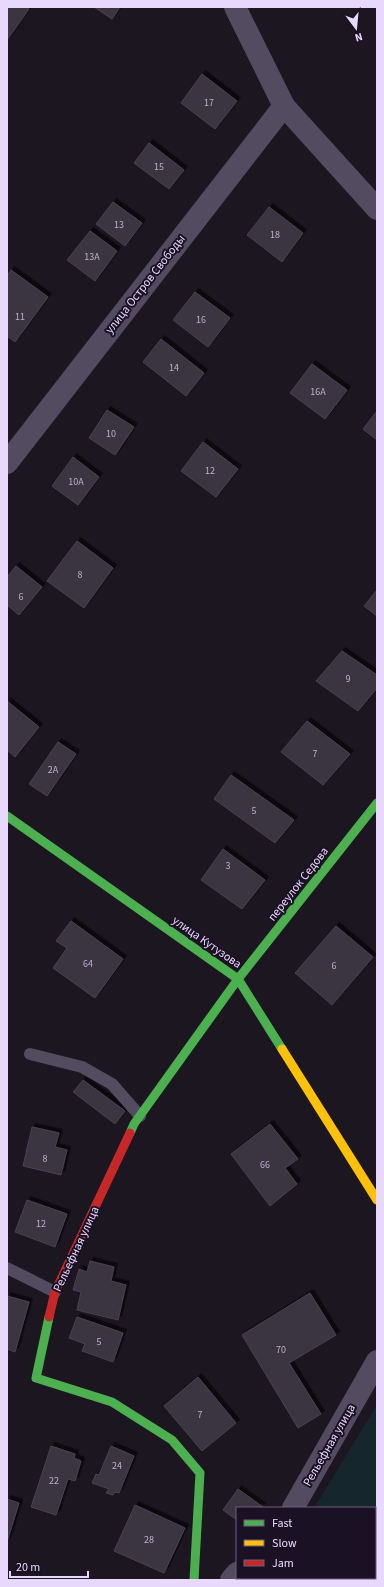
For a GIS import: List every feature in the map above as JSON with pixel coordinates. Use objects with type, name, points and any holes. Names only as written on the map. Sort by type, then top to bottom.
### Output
[{"type":"street","points":[[235,7],[284,106],[377,209]]},
{"type":"street","name":"улица Остров Свободы","points":[[7,463],[284,106]]},
{"type":"street","name":"переулок Седова","points":[[238,979],[377,803]]},
{"type":"street","name":"улица Кутузова","points":[[7,816],[238,979],[377,1200]]},
{"type":"street","name":"Рельефная улица","points":[[194,1580],[200,1473],[172,1440],[112,1402],[36,1378],[55,1292],[134,1124],[238,979]]},
{"type":"street","name":"Рельефная улица","points":[[294,1507],[377,1361]]},
{"type":"lane","points":[[30,1054],[82,1067],[112,1084],[140,1116]]},
{"type":"lane","points":[[7,1268],[55,1292]]},
{"type":"shaded area","points":[[377,1405],[377,1580],[269,1580],[376,1579],[376,1507],[315,1507]]},
{"type":"building","points":[[7,7],[26,7],[29,9],[7,40]]},
{"type":"building","points":[[94,7],[120,7],[112,19]]},
{"type":"building","points":[[202,74],[237,101],[215,129],[181,103]]},
{"type":"building","points":[[149,143],[184,170],[169,189],[134,163]]},
{"type":"building","points":[[113,202],[142,223],[125,246],[96,224]]},
{"type":"building","points":[[269,207],[303,233],[282,262],[247,235]]},
{"type":"building","points":[[90,231],[117,251],[95,281],[67,260]]},
{"type":"building","points":[[11,270],[48,297],[15,342],[7,336],[7,276]]},
{"type":"building","points":[[195,292],[230,318],[208,347],[173,320]]},
{"type":"building","points":[[161,339],[204,373],[186,396],[143,362]]},
{"type":"building","points":[[312,364],[347,390],[325,419],[290,393]]},
{"type":"building","points":[[107,410],[134,427],[115,455],[89,438]]},
{"type":"building","points":[[377,411],[377,440],[363,429]]},
{"type":"building","points":[[203,442],[238,469],[216,497],[181,471]]},
{"type":"building","points":[[73,457],[99,477],[78,505],[52,486]]},
{"type":"building","points":[[77,541],[113,568],[84,608],[47,581]]},
{"type":"building","points":[[16,566],[42,587],[19,615],[7,605],[7,577]]},
{"type":"building","points":[[377,590],[377,616],[364,606]]},
{"type":"building","points":[[342,651],[377,675],[377,688],[358,711],[316,681]]},
{"type":"building","points":[[7,701],[39,727],[15,757],[7,750]]},
{"type":"building","points":[[307,721],[350,754],[323,785],[281,752]]},
{"type":"building","points":[[58,742],[76,754],[47,796],[29,784]]},
{"type":"building","points":[[231,775],[294,820],[275,843],[214,799]]},
{"type":"building","points":[[223,849],[265,880],[242,909],[201,880]]},
{"type":"building","points":[[71,921],[123,959],[95,998],[53,968],[67,948],[56,941]]},
{"type":"building","points":[[336,926],[373,957],[332,1005],[295,973]]},
{"type":"building","points":[[83,1080],[125,1111],[115,1124],[73,1092]]},
{"type":"building","points":[[270,1124],[298,1159],[285,1168],[297,1184],[270,1206],[231,1154]]},
{"type":"building","points":[[32,1127],[59,1133],[55,1147],[67,1150],[61,1175],[23,1166]]},
{"type":"building","points":[[27,1200],[67,1214],[55,1247],[15,1232]]},
{"type":"building","points":[[90,1261],[114,1267],[111,1281],[126,1285],[118,1320],[77,1310],[81,1292],[73,1290],[79,1269],[87,1272]]},
{"type":"building","points":[[310,1293],[336,1335],[289,1363],[321,1414],[298,1428],[242,1335]]},
{"type":"building","points":[[7,1296],[29,1302],[15,1352],[7,1349]]},
{"type":"building","points":[[77,1317],[123,1333],[113,1362],[82,1351],[85,1344],[69,1338]]},
{"type":"building","points":[[198,1377],[236,1423],[202,1451],[164,1406]]},
{"type":"building","points":[[51,1446],[75,1454],[74,1458],[81,1461],[75,1481],[68,1479],[56,1515],[31,1507]]},
{"type":"building","points":[[111,1446],[134,1456],[119,1493],[115,1492],[113,1495],[106,1493],[109,1489],[92,1483],[96,1474],[99,1475]]},
{"type":"building","points":[[238,1489],[263,1507],[236,1507],[236,1519],[223,1510]]},
{"type":"building","points":[[7,1499],[19,1503],[7,1542]]},
{"type":"building","points":[[135,1505],[185,1528],[164,1573],[114,1551]]},
{"type":"traffic: fast","points":[[130,1133],[134,1124],[238,979],[377,803]]},
{"type":"traffic: fast","points":[[7,816],[238,979],[282,1049]]},
{"type":"traffic: fast","points":[[49,1317],[36,1378],[112,1402],[172,1440],[200,1473],[194,1580]]},
{"type":"traffic: slow","points":[[282,1049],[377,1200]]},
{"type":"traffic: jam","points":[[49,1317],[55,1292],[130,1133]]}]
